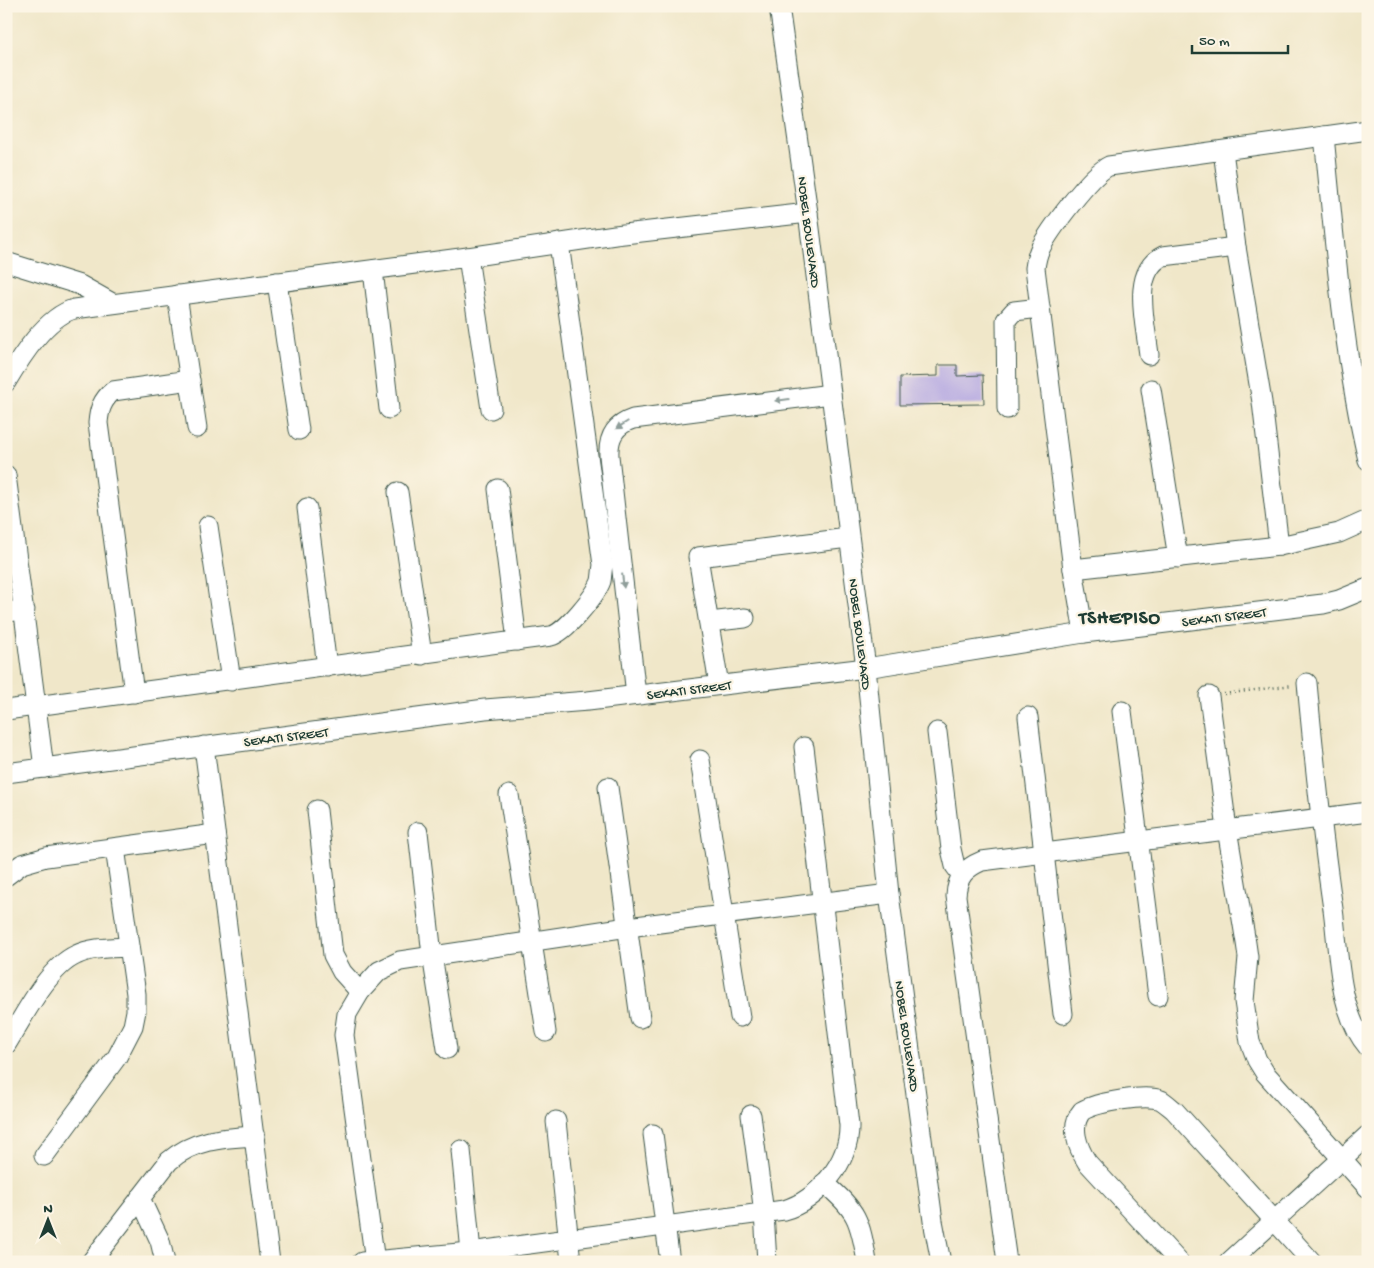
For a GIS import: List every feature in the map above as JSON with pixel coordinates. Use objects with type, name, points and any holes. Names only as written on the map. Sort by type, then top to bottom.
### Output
[{"type":"street","name":"NOBEL BOULEVARD","points":[[779,6],[808,214],[866,668],[889,894],[933,1221],[941,1262]]},
{"type":"street","points":[[1084,633],[1073,569],[1035,268],[1039,251],[1101,170],[1118,163],[1223,151],[1368,130]]},
{"type":"street","points":[[1324,136],[1342,312],[1354,396],[1368,460]]},
{"type":"street","points":[[1223,151],[1236,247],[1260,388],[1279,546]]},
{"type":"street","points":[[6,382],[50,322],[56,316],[74,309],[177,294],[373,270],[615,235],[808,214]]},
{"type":"street","points":[[6,710],[422,655],[556,635],[562,632],[595,591],[601,581],[602,573],[584,415],[559,243]]},
{"type":"street","points":[[1149,355],[1143,298],[1145,276],[1154,260],[1163,256],[1236,247]]},
{"type":"street","points":[[468,257],[491,409]]},
{"type":"street","points":[[6,262],[80,285],[112,303]]},
{"type":"street","points":[[373,270],[389,409]]},
{"type":"street","points":[[277,282],[299,430]]},
{"type":"street","points":[[177,294],[197,428]]},
{"type":"street","points":[[1007,409],[1006,320],[1014,311],[1040,308]]},
{"type":"street","points":[[134,693],[98,423],[99,413],[102,404],[113,391],[190,380]]},
{"type":"street","points":[[1151,389],[1178,558]]},
{"type":"street","points":[[636,695],[608,456],[608,445],[616,428],[633,419],[830,394]]},
{"type":"street","points":[[6,475],[15,611],[37,706],[44,768]]},
{"type":"street","points":[[498,490],[517,641]]},
{"type":"street","points":[[398,492],[422,655]]},
{"type":"street","points":[[307,508],[327,667]]},
{"type":"street","points":[[1073,569],[1279,546],[1340,533],[1368,520]]},
{"type":"street","points":[[208,526],[231,681]]},
{"type":"street","points":[[718,685],[698,557],[848,538]]},
{"type":"street","name":"SEKATI STREET","points":[[6,773],[485,710],[636,695],[866,668],[1084,633],[1322,604],[1339,600],[1368,588]]},
{"type":"street","points":[[709,622],[745,618]]},
{"type":"street","points":[[1307,683],[1320,817],[1347,1005],[1355,1029],[1368,1047]]},
{"type":"street","points":[[1209,696],[1227,829],[1246,943],[1248,962],[1244,1001],[1250,1042],[1265,1073],[1368,1188]]},
{"type":"street","points":[[1122,711],[1158,996]]},
{"type":"street","points":[[1028,716],[1063,1014]]},
{"type":"street","points":[[936,732],[951,850],[955,866],[962,874]]},
{"type":"street","points":[[204,746],[270,1262]]},
{"type":"street","points":[[804,747],[822,903],[849,1134],[844,1153],[824,1183],[811,1198],[799,1206],[764,1213],[569,1239],[471,1257],[371,1261],[344,1035],[347,1014],[360,992],[388,965],[432,955],[628,927],[725,914],[822,903],[889,894]]},
{"type":"street","points":[[700,760],[740,1017]]},
{"type":"street","points":[[608,787],[640,1018]]},
{"type":"street","points":[[509,795],[546,1032]]},
{"type":"street","points":[[317,810],[333,955],[342,972],[360,992]]},
{"type":"street","points":[[1007,1262],[956,896],[962,874],[969,867],[982,861],[1368,812]]},
{"type":"street","points":[[418,832],[432,955],[447,1049]]},
{"type":"street","points":[[6,876],[22,864],[34,859],[215,834]]},
{"type":"street","points":[[44,1156],[117,1058],[133,1026],[136,1011],[136,994],[115,848]]},
{"type":"street","points":[[6,1045],[41,990],[67,960],[89,950],[129,947]]},
{"type":"street","points":[[1179,1262],[1088,1162],[1080,1150],[1077,1139],[1077,1121],[1082,1111],[1144,1098],[1162,1101],[1174,1110],[1312,1262]]},
{"type":"street","points":[[751,1115],[764,1213],[767,1262]]},
{"type":"street","points":[[556,1121],[570,1262]]},
{"type":"street","points":[[654,1134],[670,1262]]},
{"type":"street","points":[[1229,1262],[1368,1135]]},
{"type":"street","points":[[90,1262],[169,1161],[185,1148],[217,1139],[255,1136]]},
{"type":"street","points":[[461,1150],[471,1257]]},
{"type":"street","points":[[824,1183],[848,1203],[852,1210],[862,1234],[867,1262]]},
{"type":"street","points":[[140,1198],[160,1241],[165,1262]]},
{"type":"path","points":[[1209,696],[1307,683]]},
{"type":"building","points":[[938,365],[957,365],[957,376],[983,375],[984,404],[900,405],[900,377],[938,376]]},
{"type":"district","name":"TSHEPISO","points":[[1120,616]]}]
